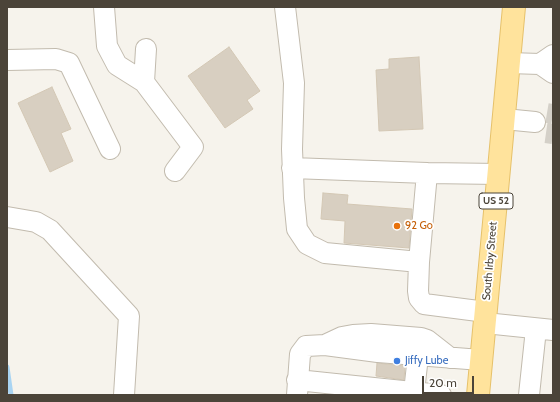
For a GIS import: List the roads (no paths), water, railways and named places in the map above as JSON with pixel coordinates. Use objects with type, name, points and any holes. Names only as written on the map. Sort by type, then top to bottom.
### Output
[{"type":"main road","name":"South Irby Street","points":[[478,395],[514,7]]},
{"type":"lane","points":[[104,7],[107,46],[117,64],[144,82],[193,147],[175,171]]},
{"type":"lane","points":[[285,7],[294,83],[292,168],[297,229],[307,244],[325,253],[419,262]]},
{"type":"lane","points":[[144,82],[146,49]]},
{"type":"lane","points":[[7,60],[56,59],[69,63],[110,149]]},
{"type":"lane","points":[[509,63],[549,64]]},
{"type":"lane","points":[[504,119],[543,123]]},
{"type":"lane","points":[[292,168],[499,174]]},
{"type":"lane","points":[[427,173],[419,262],[419,298],[424,304],[544,330],[529,395]]},
{"type":"lane","points":[[7,217],[36,222],[50,230],[130,316],[124,395]]},
{"type":"lane","points":[[325,345],[342,337],[353,334],[421,338],[427,340],[450,358]]},
{"type":"lane","points":[[441,395],[414,392],[297,387],[300,354],[306,346],[325,345],[418,356],[481,360]]},
{"type":"lane","points":[[414,392],[418,356]]},
{"type":"waterway","points":[[7,367],[11,395]]},
{"type":"tunnel","points":[[547,113],[553,114]]},
{"type":"tunnel","points":[[546,133],[553,134]]},
{"type":"place","name":"92 Go","points":[[397,226]]},
{"type":"place","name":"Jiffy Lube","points":[[397,361]]}]
